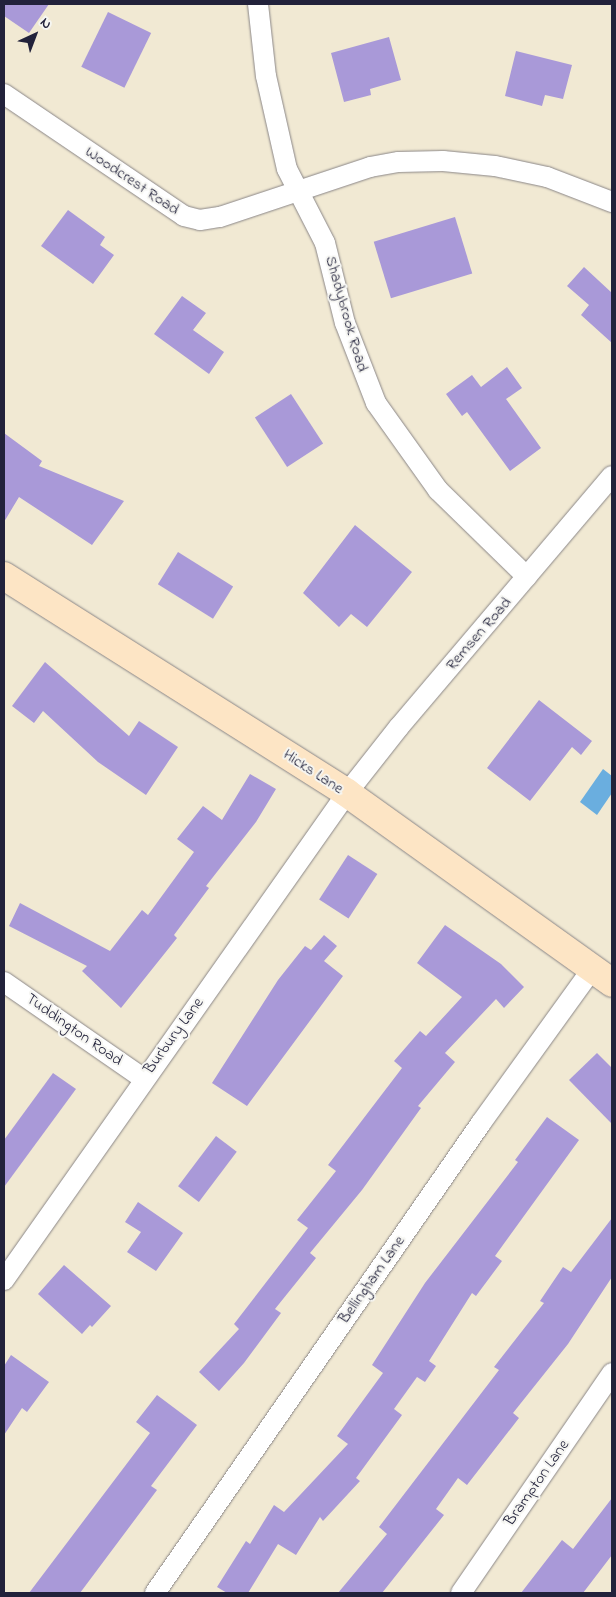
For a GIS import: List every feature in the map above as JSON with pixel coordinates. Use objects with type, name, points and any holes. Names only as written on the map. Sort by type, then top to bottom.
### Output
[{"type":"main road","name":"Hicks Lane","points":[[4,576],[347,794],[602,976]]},
{"type":"street","name":"Shadybrook Road","points":[[258,4],[266,76],[287,169],[301,190],[325,243],[345,323],[376,402],[438,490],[527,577]]},
{"type":"street","name":"Woodcrest Road","points":[[4,94],[184,216],[200,220],[220,217],[370,167],[399,162],[443,161],[496,166],[548,177],[612,202]]},
{"type":"street","name":"Remsen Road","points":[[347,794],[399,727],[612,476]]},
{"type":"street","name":"Burbury Lane","points":[[4,1280],[144,1079],[347,794]]},
{"type":"street","name":"Bellingham Lane","points":[[155,1593],[481,1123],[602,976]]},
{"type":"street","name":"Tuddington Road","points":[[4,982],[144,1079]]},
{"type":"street","name":"Brampton Lane","points":[[461,1593],[612,1374]]},
{"type":"water","points":[[603,769],[612,776],[612,793],[597,815],[580,802]]},
{"type":"building","points":[[4,4],[49,4],[29,33],[4,16]]},
{"type":"building","points":[[108,12],[151,33],[124,88],[81,67]]},
{"type":"building","points":[[389,37],[401,80],[370,89],[371,95],[344,102],[331,53]]},
{"type":"building","points":[[516,51],[572,65],[563,99],[545,95],[542,106],[505,96]]},
{"type":"building","points":[[68,210],[105,237],[100,245],[114,255],[93,284],[41,246]]},
{"type":"building","points":[[455,217],[472,273],[391,298],[374,242]]},
{"type":"building","points":[[584,267],[612,293],[612,343],[581,315],[589,305],[567,286]]},
{"type":"building","points":[[182,296],[206,313],[193,330],[224,352],[209,374],[154,334]]},
{"type":"building","points":[[507,367],[522,388],[506,399],[541,448],[510,471],[467,412],[462,416],[446,394],[472,375],[481,387]]},
{"type":"building","points":[[291,394],[323,443],[287,467],[255,417]]},
{"type":"building","points":[[4,433],[42,461],[39,466],[124,501],[92,545],[19,497],[4,522]]},
{"type":"building","points":[[355,525],[412,572],[367,627],[351,614],[339,627],[303,593]]},
{"type":"building","points":[[178,552],[233,586],[213,619],[158,584]]},
{"type":"building","points":[[45,662],[129,736],[139,721],[178,747],[146,795],[98,762],[43,711],[34,723],[12,706]]},
{"type":"building","points":[[539,700],[592,741],[581,755],[572,747],[530,801],[487,768]]},
{"type":"building","points":[[250,774],[276,789],[256,822],[206,886],[209,888],[174,935],[177,938],[121,1008],[82,971],[87,966],[9,926],[20,903],[110,951],[142,910],[148,915],[194,852],[177,839],[203,806],[222,820]]},
{"type":"building","points":[[348,855],[377,874],[348,919],[319,899]]},
{"type":"building","points":[[445,925],[501,964],[524,987],[504,1008],[496,999],[445,1053],[455,1062],[418,1106],[421,1108],[362,1190],[310,1253],[316,1258],[275,1309],[281,1313],[244,1363],[219,1391],[199,1372],[239,1329],[234,1324],[308,1228],[297,1220],[336,1171],[328,1165],[402,1068],[394,1061],[420,1031],[426,1036],[462,997],[417,963]]},
{"type":"building","points":[[324,935],[337,946],[324,961],[343,976],[247,1106],[212,1083],[278,980],[305,946],[311,950]]},
{"type":"building","points":[[597,1053],[612,1068],[612,1124],[569,1080]]},
{"type":"building","points":[[53,1073],[76,1089],[4,1187],[4,1140]]},
{"type":"building","points":[[547,1117],[579,1140],[495,1256],[502,1261],[476,1296],[472,1293],[429,1361],[436,1366],[425,1382],[417,1377],[394,1409],[402,1415],[356,1478],[360,1481],[323,1521],[320,1517],[296,1555],[278,1544],[248,1593],[227,1593],[217,1587],[246,1541],[250,1544],[274,1505],[284,1512],[348,1444],[337,1436],[383,1373],[372,1365],[425,1283],[518,1162],[515,1160]]},
{"type":"building","points":[[216,1136],[237,1152],[199,1202],[178,1186]]},
{"type":"building","points":[[138,1202],[183,1233],[156,1271],[127,1252],[141,1232],[125,1222]]},
{"type":"building","points":[[612,1218],[612,1277],[568,1344],[513,1413],[519,1418],[467,1485],[458,1478],[436,1509],[444,1515],[382,1593],[338,1593],[387,1534],[379,1527],[499,1370],[494,1367],[544,1303],[540,1301],[563,1267],[571,1272]]},
{"type":"building","points":[[64,1265],[111,1306],[92,1327],[90,1325],[82,1334],[38,1294]]},
{"type":"building","points":[[11,1355],[49,1382],[27,1412],[22,1408],[4,1435],[4,1366]]},
{"type":"building","points":[[157,1395],[197,1425],[151,1486],[157,1490],[80,1593],[29,1593],[150,1433],[136,1422]]},
{"type":"building","points":[[612,1498],[612,1555],[583,1593],[521,1593],[562,1540],[573,1549]]}]
